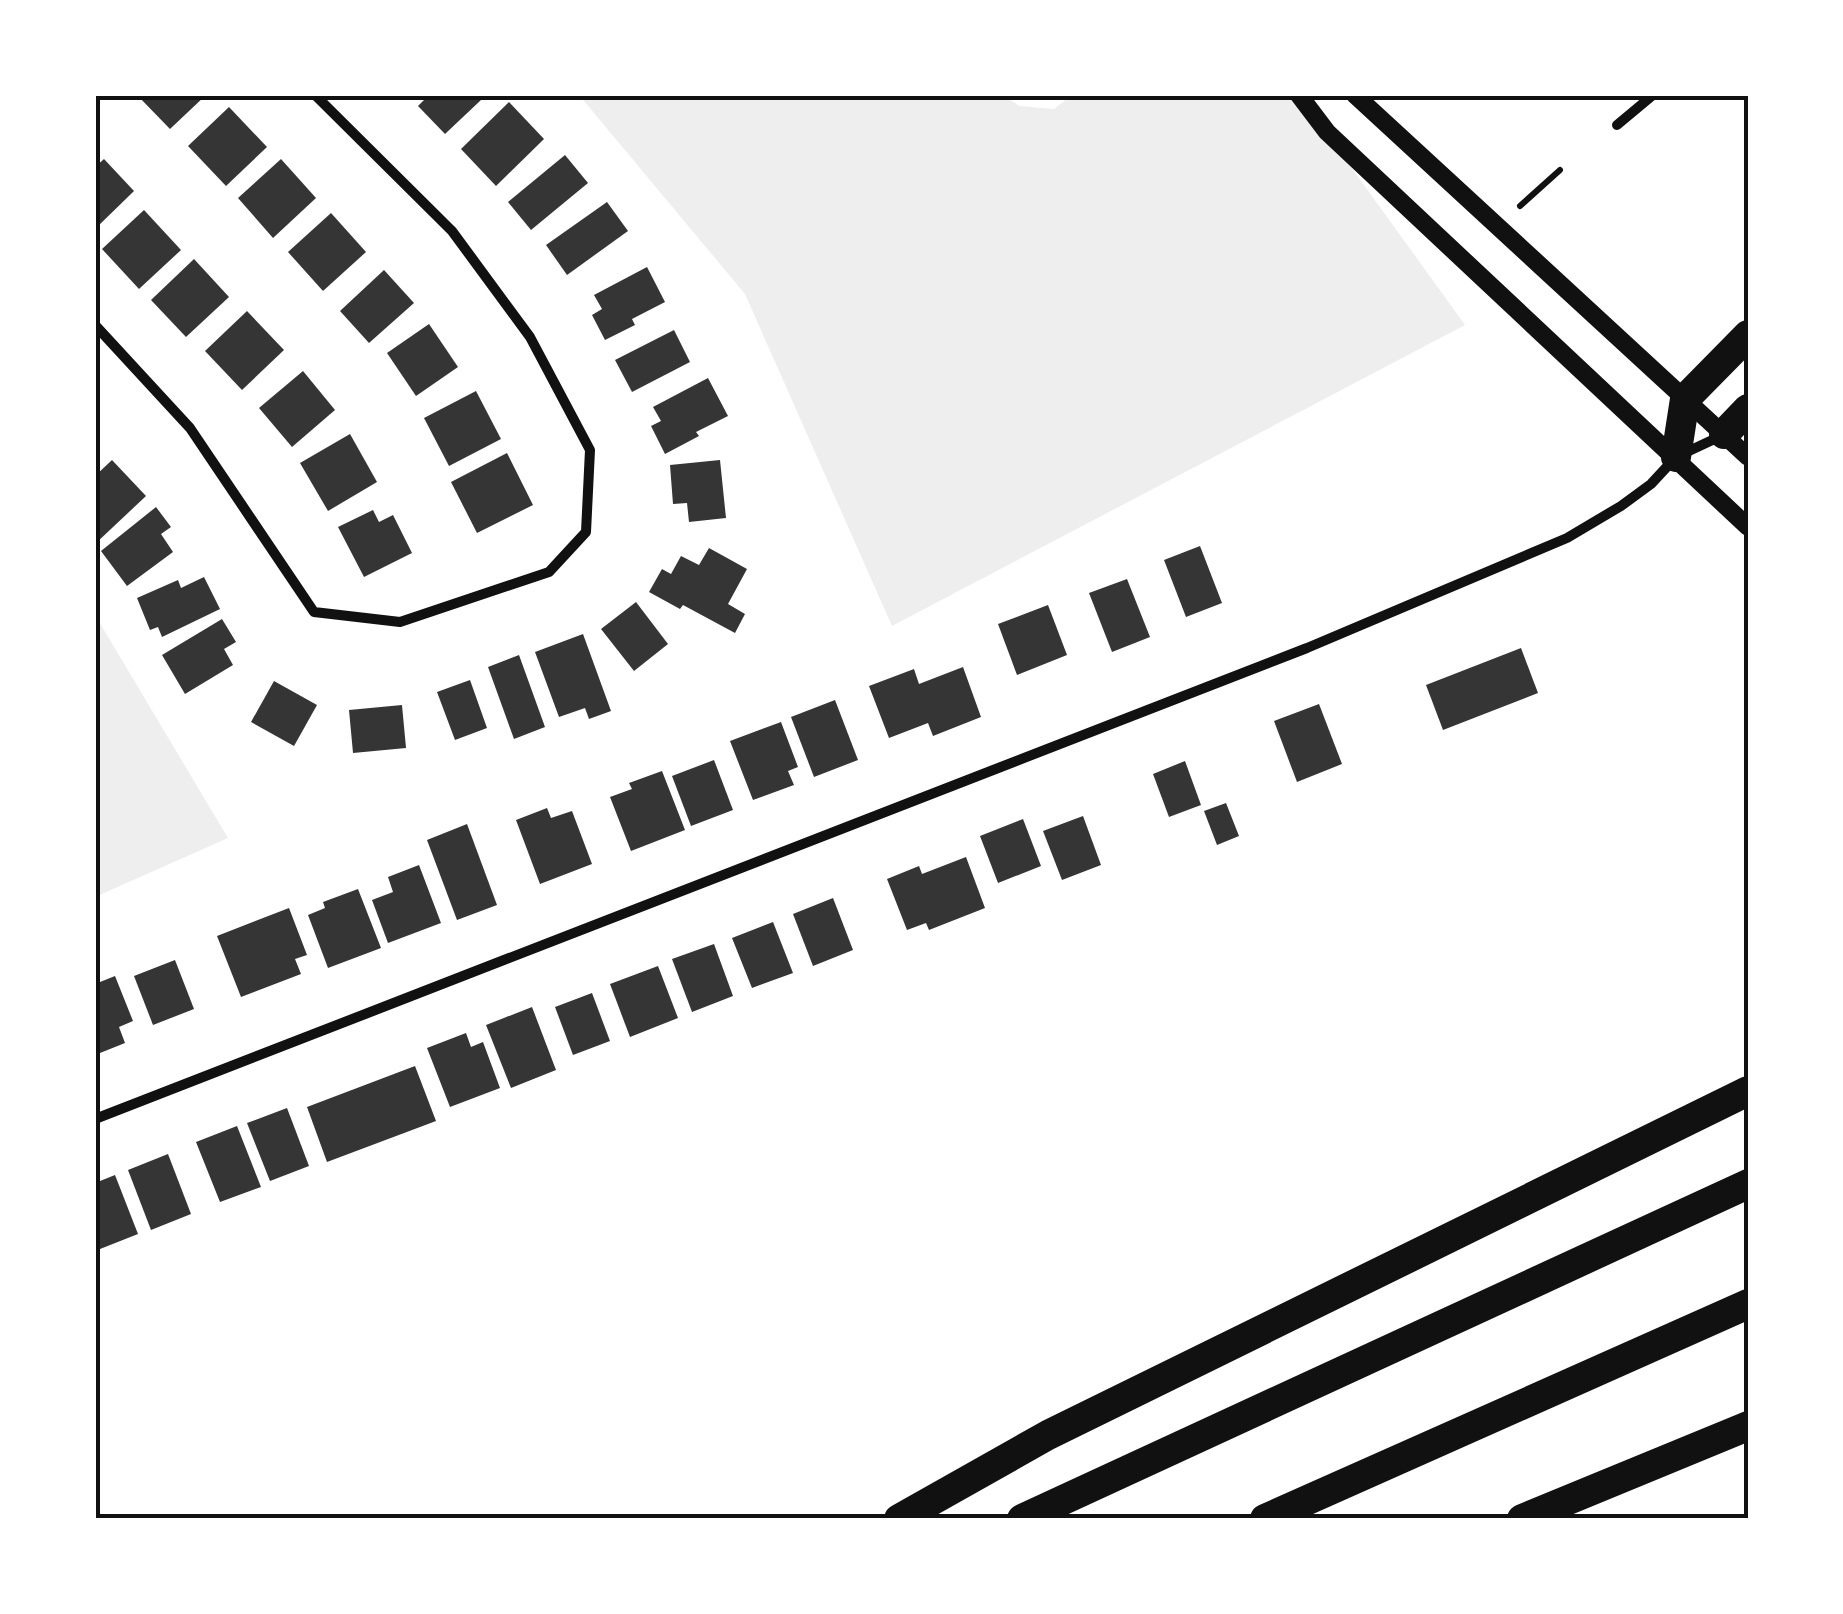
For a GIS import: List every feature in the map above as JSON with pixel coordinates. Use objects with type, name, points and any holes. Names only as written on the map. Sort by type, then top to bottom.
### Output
[{"type":"highway","points":[[1676,457],[1685,399],[1748,335]]},
{"type":"highway","points":[[1724,434],[1748,409]]},
{"type":"highway","points":[[899,1519],[1048,1435],[1748,1092]]},
{"type":"highway","points":[[1022,1519],[1748,1184]]},
{"type":"highway","points":[[1265,1519],[1748,1304]]},
{"type":"highway","points":[[1522,1519],[1748,1426]]},
{"type":"street","points":[[95,325],[190,428],[314,612],[400,622],[549,572],[586,532],[590,450],[530,337],[452,230],[315,95]]},
{"type":"street","points":[[1299,95],[1328,132],[1748,526]]},
{"type":"street","points":[[1355,95],[1748,457]]},
{"type":"street","points":[[1617,125],[1653,95]]},
{"type":"street","points":[[95,1119],[1468,582],[1602,519],[1651,484],[1676,457],[1724,434]]},
{"type":"path","points":[[1520,206],[1560,170]]},
{"type":"shaded area","points":[[579,95],[1003,95],[1019,106],[1054,109],[1072,95],[1299,95],[1465,325],[892,626],[745,294]]},
{"type":"shaded area","points":[[95,615],[228,838],[95,897]]},
{"type":"building","points":[[137,95],[206,95],[170,129]]},
{"type":"building","points":[[429,95],[477,95],[481,100],[445,134],[418,106]]},
{"type":"building","points":[[509,102],[544,139],[496,186],[461,149]]},
{"type":"building","points":[[229,107],[267,147],[226,186],[188,146]]},
{"type":"building","points":[[565,155],[588,183],[531,230],[508,202]]},
{"type":"building","points":[[104,159],[134,191],[95,229],[95,167]]},
{"type":"building","points":[[281,159],[316,198],[273,238],[238,198]]},
{"type":"building","points":[[607,202],[628,231],[567,275],[546,245]]},
{"type":"building","points":[[144,210],[181,250],[139,289],[102,249]]},
{"type":"building","points":[[331,213],[366,252],[323,291],[288,252]]},
{"type":"building","points":[[194,259],[229,297],[186,337],[151,300]]},
{"type":"building","points":[[647,267],[665,302],[632,319],[635,325],[605,340],[592,315],[602,309],[594,295]]},
{"type":"building","points":[[384,270],[414,303],[369,343],[340,311]]},
{"type":"building","points":[[247,311],[284,350],[242,390],[205,351]]},
{"type":"building","points":[[429,324],[458,367],[416,396],[387,353]]},
{"type":"building","points":[[674,330],[690,362],[632,392],[615,360]]},
{"type":"building","points":[[303,371],[335,410],[292,447],[259,408]]},
{"type":"building","points":[[708,378],[728,416],[665,454],[651,426],[661,421],[653,407]]},
{"type":"building","points":[[476,391],[501,439],[449,466],[424,418]]},
{"type":"building","points":[[350,434],[377,482],[328,511],[300,463]]},
{"type":"building","points":[[507,453],[533,505],[477,533],[451,482]]},
{"type":"building","points":[[112,460],[146,496],[95,544],[95,476]]},
{"type":"building","points":[[720,460],[726,518],[689,522],[687,503],[673,504],[670,465]]},
{"type":"building","points":[[156,507],[171,527],[161,534],[173,552],[127,586],[101,551]]},
{"type":"building","points":[[373,510],[379,522],[393,515],[412,553],[364,577],[338,527]]},
{"type":"building","points":[[1200,546],[1222,603],[1186,617],[1164,560]]},
{"type":"building","points":[[709,548],[747,569],[728,604],[745,614],[735,633],[649,592],[662,569],[671,574],[681,556],[699,565]]},
{"type":"building","points":[[204,577],[220,609],[162,637],[158,627],[150,630],[137,598],[178,580],[181,588]]},
{"type":"building","points":[[1127,579],[1150,637],[1112,652],[1089,593]]},
{"type":"building","points":[[636,602],[668,644],[634,671],[601,629]]},
{"type":"building","points":[[1048,605],[1067,655],[1017,675],[998,624]]},
{"type":"building","points":[[222,619],[236,642],[224,649],[233,665],[185,694],[162,655]]},
{"type":"building","points":[[583,634],[611,711],[589,719],[585,708],[559,717],[535,652]]},
{"type":"building","points":[[1521,648],[1538,693],[1443,730],[1426,685]]},
{"type":"building","points":[[519,655],[545,727],[514,739],[488,667]]},
{"type":"building","points":[[963,667],[981,717],[933,736],[928,723],[889,738],[869,686],[914,669],[919,684]]},
{"type":"building","points":[[470,680],[487,728],[455,740],[437,692]]},
{"type":"building","points":[[274,681],[317,705],[294,746],[251,722]]},
{"type":"building","points":[[835,700],[858,760],[814,777],[791,717]]},
{"type":"building","points":[[1319,704],[1342,764],[1297,782],[1274,721]]},
{"type":"building","points":[[402,705],[406,748],[353,753],[349,710]]},
{"type":"building","points":[[781,722],[798,767],[788,771],[794,785],[753,800],[730,741]]},
{"type":"building","points":[[714,760],[733,810],[691,826],[672,776]]},
{"type":"building","points":[[1185,761],[1201,805],[1169,817],[1153,774]]},
{"type":"building","points":[[662,771],[685,830],[631,851],[610,797],[632,789],[629,783]]},
{"type":"building","points":[[1226,803],[1239,836],[1217,845],[1204,811]]},
{"type":"building","points":[[547,808],[551,818],[572,811],[592,864],[540,884],[516,820]]},
{"type":"building","points":[[1083,816],[1101,865],[1062,880],[1043,831]]},
{"type":"building","points":[[1023,819],[1041,866],[998,883],[980,836]]},
{"type":"building","points":[[467,824],[497,905],[457,920],[427,840]]},
{"type":"building","points":[[966,857],[985,908],[929,930],[926,923],[907,930],[887,879],[919,866],[922,874]]},
{"type":"building","points":[[419,865],[441,923],[388,943],[372,900],[393,892],[388,877]]},
{"type":"building","points":[[358,889],[381,948],[328,968],[308,915],[325,908],[323,902]]},
{"type":"building","points":[[833,898],[853,950],[813,966],[793,914]]},
{"type":"building","points":[[289,908],[307,955],[295,959],[301,974],[241,997],[217,936]]},
{"type":"building","points":[[773,922],[793,973],[752,988],[732,938]]},
{"type":"building","points":[[714,944],[733,996],[692,1012],[672,959]]},
{"type":"building","points":[[175,960],[194,1009],[153,1025],[134,976]]},
{"type":"building","points":[[658,966],[678,1018],[630,1037],[610,984]]},
{"type":"building","points":[[115,976],[133,1021],[119,1027],[125,1043],[95,1055],[95,984]]},
{"type":"building","points":[[592,993],[610,1041],[573,1055],[555,1007]]},
{"type":"building","points":[[532,1007],[556,1070],[511,1088],[486,1025]]},
{"type":"building","points":[[466,1033],[471,1047],[483,1042],[500,1088],[450,1107],[427,1048]]},
{"type":"building","points":[[415,1066],[436,1121],[327,1162],[307,1107]]},
{"type":"building","points":[[287,1108],[309,1166],[270,1181],[247,1123]]},
{"type":"building","points":[[237,1126],[261,1187],[220,1202],[196,1142]]},
{"type":"building","points":[[168,1154],[191,1214],[151,1230],[128,1170]]},
{"type":"building","points":[[115,1175],[138,1234],[95,1251],[95,1183]]}]
